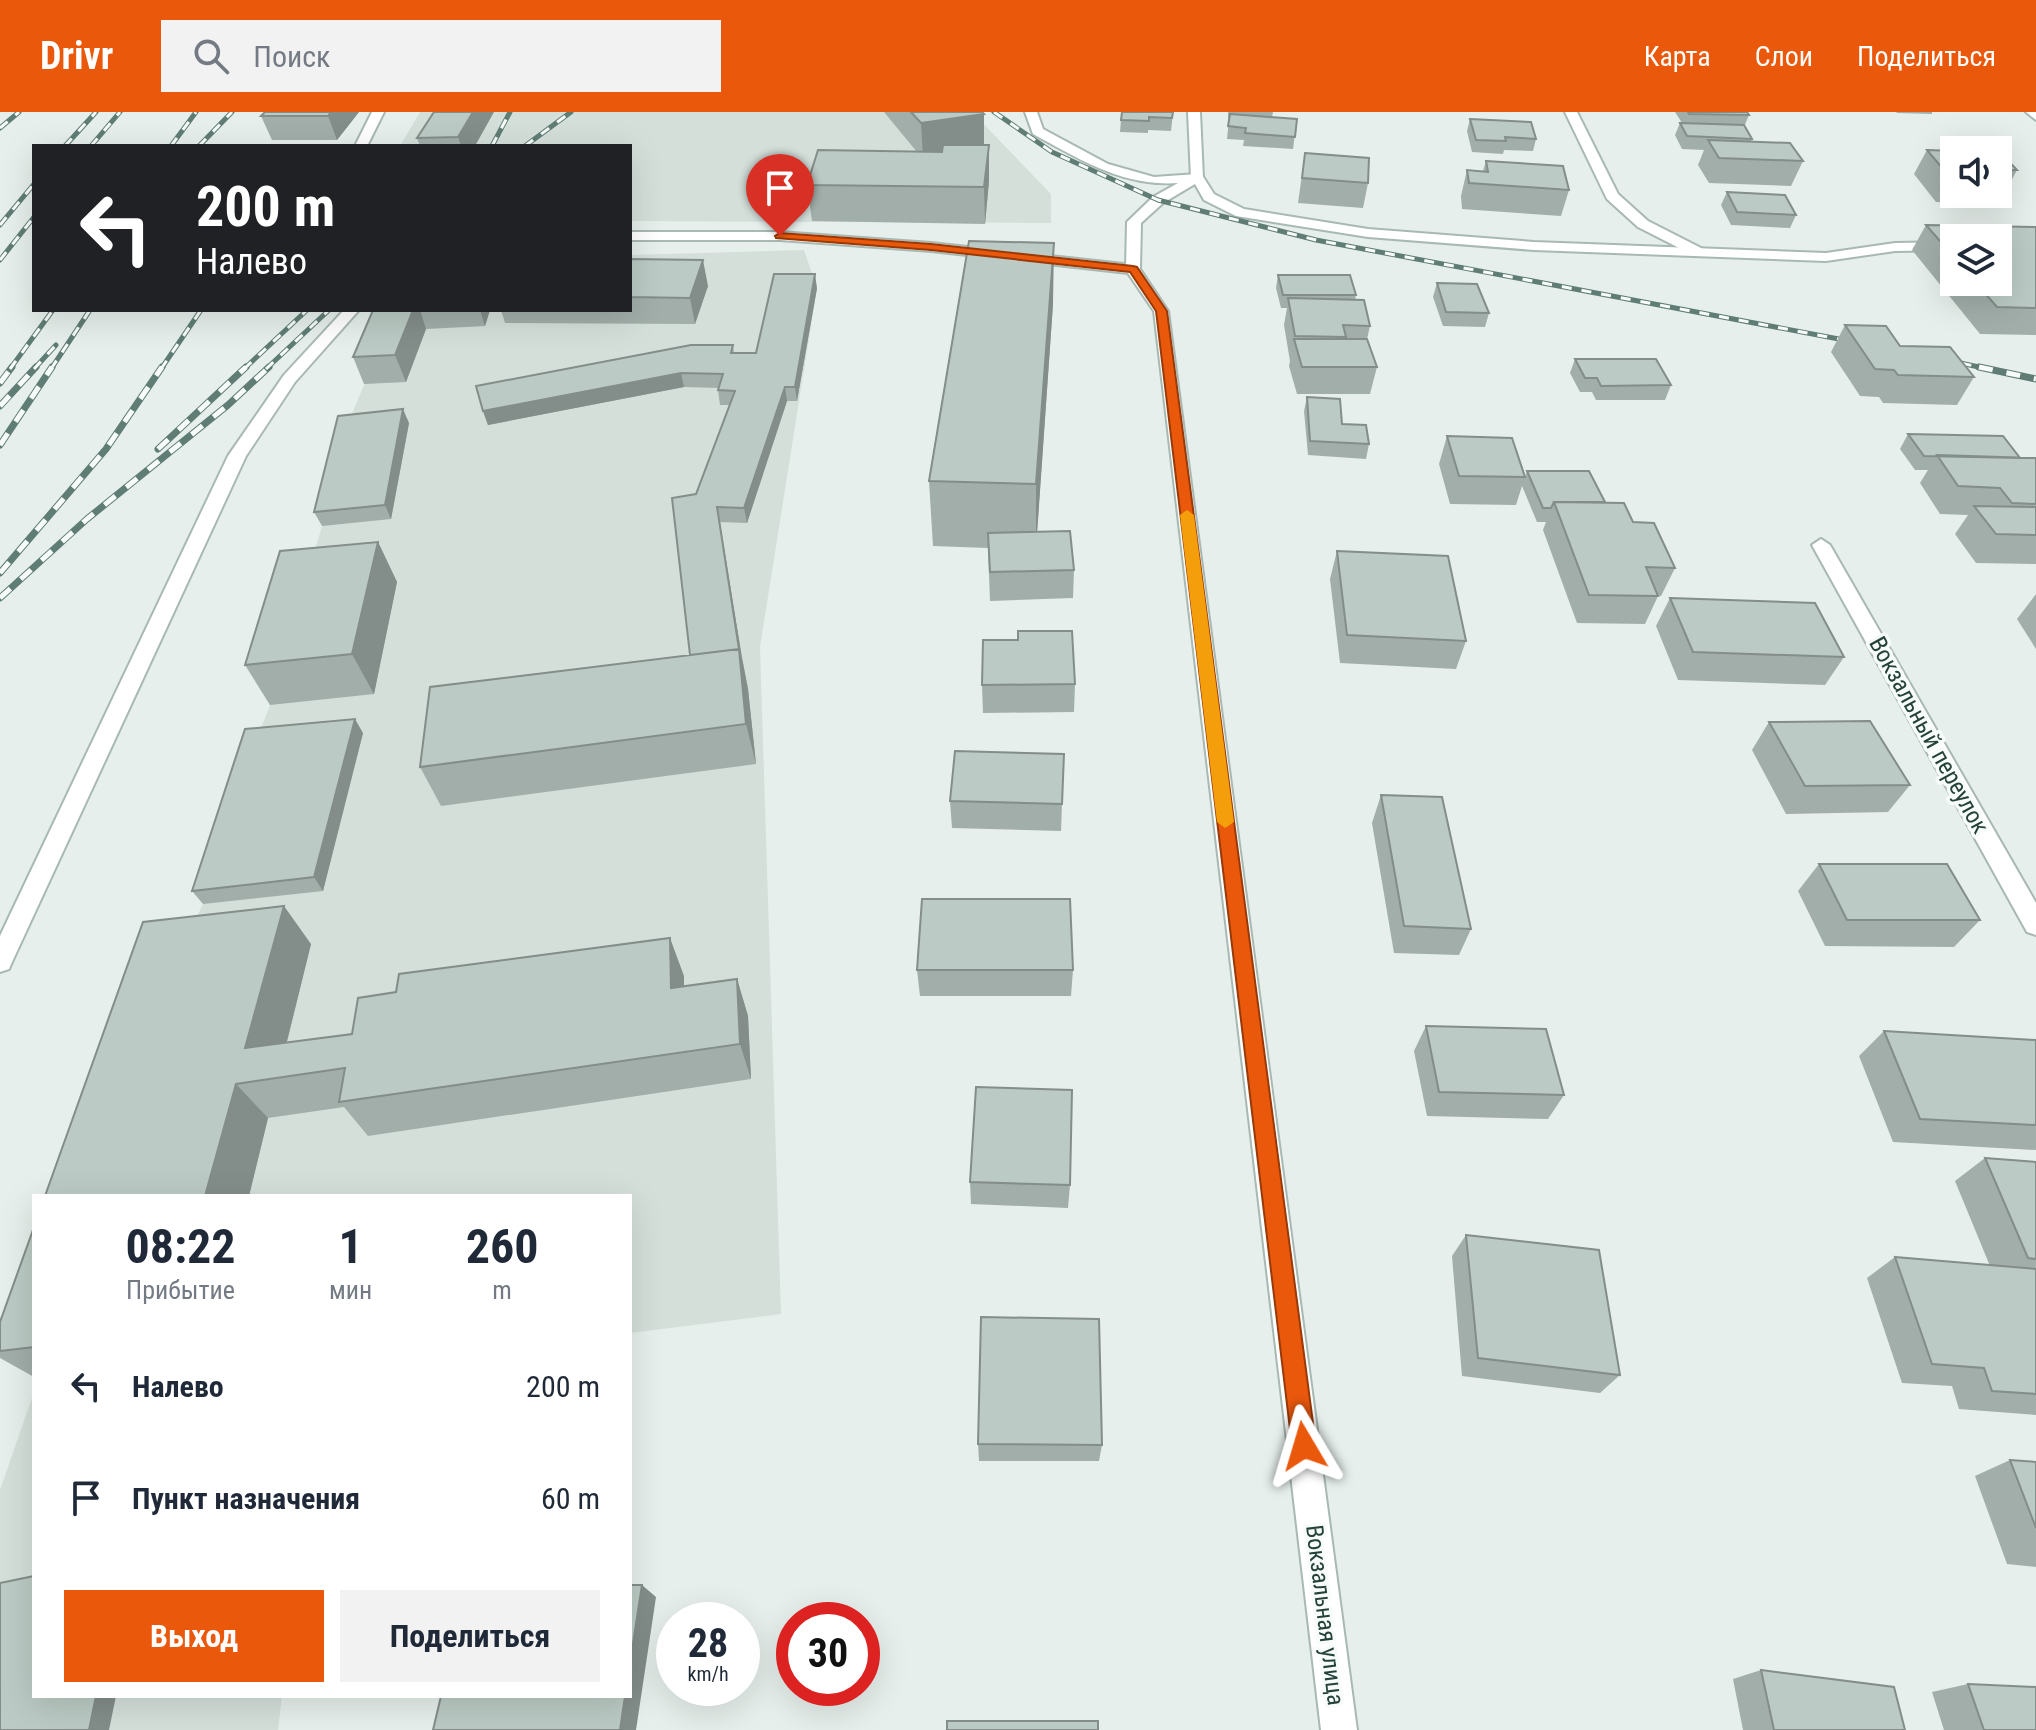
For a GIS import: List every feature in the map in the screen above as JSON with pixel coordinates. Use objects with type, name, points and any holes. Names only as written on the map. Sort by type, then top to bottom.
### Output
[{"type":"street","points":[[362,144],[378,112]]},
{"type":"street","points":[[1031,112],[1037,131],[1103,167],[1154,181],[1197,178]]},
{"type":"street","points":[[1194,112],[1197,178],[1209,197],[1241,213],[1368,233],[1534,246],[1826,257],[1895,247],[1940,246]]},
{"type":"street","points":[[1571,112],[1612,196],[1643,224],[1698,252]]},
{"type":"street","points":[[632,236],[780,236],[931,247],[1133,269],[1134,222],[1158,200],[1197,178]]},
{"type":"street","name":"Вокзальная улица","points":[[1133,269],[1161,311],[1339,1730]]},
{"type":"street","points":[[0,962],[237,456],[255,423],[295,372],[350,312]]},
{"type":"street","name":"Вокзальный переулок","points":[[1821,545],[2036,925]]},
{"type":"shaded area","points":[[420,112],[972,112],[1051,194],[1051,223],[632,221],[632,144],[401,144]]},
{"type":"shaded area","points":[[804,250],[817,288],[760,647],[781,1314],[632,1333],[632,1194],[99,1194],[176,960],[203,904],[270,705],[322,526],[345,430],[395,312],[632,312],[632,255]]},
{"type":"shaded area","points":[[32,1398],[32,1698],[282,1698],[278,1730],[0,1730],[0,1490]]},
{"type":"building","points":[[265,112],[331,112],[328,116],[261,116]]},
{"type":"building","points":[[434,112],[473,112],[458,137],[417,138]]},
{"type":"building","points":[[911,112],[982,112],[984,114],[921,123]]},
{"type":"building","points":[[1122,112],[1173,112],[1172,118],[1149,117],[1149,121],[1121,120]]},
{"type":"building","points":[[1747,112],[1749,115],[1689,114]]},
{"type":"building","points":[[1230,114],[1297,119],[1295,137],[1245,133],[1246,128],[1228,126]]},
{"type":"building","points":[[1470,119],[1531,122],[1536,139],[1505,137],[1506,141],[1476,140]]},
{"type":"building","points":[[1680,123],[1744,125],[1752,139],[1687,136]]},
{"type":"building","points":[[1708,140],[1790,143],[1803,161],[1719,158]]},
{"type":"building","points":[[943,145],[989,145],[984,187],[807,185],[818,150],[942,152]]},
{"type":"building","points":[[1927,150],[1940,150],[1940,165]]},
{"type":"building","points":[[1305,153],[1369,158],[1368,183],[1302,178]]},
{"type":"building","points":[[1486,161],[1563,166],[1569,190],[1469,183],[1467,170],[1488,172]]},
{"type":"building","points":[[1727,192],[1785,195],[1796,215],[1737,212]]},
{"type":"building","points":[[1926,225],[1940,225],[1940,241]]},
{"type":"building","points":[[2012,227],[2036,227],[2036,308],[1997,307],[1987,296],[2012,296]]},
{"type":"building","points":[[969,241],[1054,243],[1036,484],[929,481]]},
{"type":"building","points":[[632,259],[703,260],[690,298],[632,297]]},
{"type":"building","points":[[774,274],[815,274],[795,387],[785,387],[744,508],[717,507],[739,649],[690,655],[672,498],[696,494],[735,391],[718,390],[723,374],[681,373],[483,411],[476,386],[691,345],[733,345],[731,353],[756,353]]},
{"type":"building","points":[[1278,275],[1350,275],[1356,295],[1283,295]]},
{"type":"building","points":[[1437,283],[1477,284],[1489,313],[1446,312]]},
{"type":"building","points":[[1288,298],[1364,300],[1370,326],[1343,325],[1346,337],[1295,336]]},
{"type":"building","points":[[372,312],[412,312],[395,355],[353,357]]},
{"type":"building","points":[[1845,325],[1886,326],[1900,346],[1950,347],[1974,377],[1898,375],[1894,370],[1875,369]]},
{"type":"building","points":[[1294,339],[1367,339],[1377,367],[1302,367]]},
{"type":"building","points":[[1575,359],[1656,359],[1671,385],[1601,386],[1597,378],[1585,378]]},
{"type":"building","points":[[1307,397],[1340,399],[1342,424],[1366,425],[1369,444],[1310,441]]},
{"type":"building","points":[[403,409],[385,505],[314,512],[338,416]]},
{"type":"building","points":[[1908,434],[2003,436],[2020,458],[1924,456]]},
{"type":"building","points":[[1447,436],[1512,438],[1525,477],[1459,476]]},
{"type":"building","points":[[1937,455],[2036,458],[2036,504],[2012,503],[2000,488],[1958,486]]},
{"type":"building","points":[[1527,471],[1589,471],[1605,502],[1554,502],[1551,508],[1543,508]]},
{"type":"building","points":[[1554,502],[1624,503],[1633,522],[1654,523],[1675,568],[1646,567],[1658,596],[1589,595]]},
{"type":"building","points":[[1974,506],[2036,507],[2036,535],[1996,534]]},
{"type":"building","points":[[1070,531],[1074,570],[990,572],[988,533]]},
{"type":"building","points":[[378,542],[352,654],[245,665],[280,551]]},
{"type":"building","points":[[1337,551],[1448,556],[1466,641],[1347,635]]},
{"type":"building","points":[[1670,598],[1815,603],[1844,657],[1693,652]]},
{"type":"building","points":[[1018,631],[1072,631],[1075,684],[982,685],[983,640],[1018,640]]},
{"type":"building","points":[[739,649],[746,724],[420,767],[430,687]]},
{"type":"building","points":[[355,719],[314,877],[192,891],[245,729]]},
{"type":"building","points":[[1870,721],[1910,785],[1805,786],[1769,722]]},
{"type":"building","points":[[955,751],[1064,754],[1062,804],[950,801]]},
{"type":"building","points":[[1381,795],[1442,797],[1471,929],[1404,926]]},
{"type":"building","points":[[1819,864],[1947,864],[1980,920],[1847,920]]},
{"type":"building","points":[[922,899],[1070,899],[1073,970],[917,970]]},
{"type":"building","points":[[284,906],[245,1048],[352,1034],[358,998],[396,992],[399,974],[670,938],[671,988],[737,979],[740,1044],[339,1102],[345,1068],[236,1084],[206,1194],[46,1194],[143,922]]},
{"type":"building","points":[[1426,1026],[1546,1029],[1564,1095],[1439,1092]]},
{"type":"building","points":[[1884,1031],[2036,1040],[2036,1125],[1920,1119]]},
{"type":"building","points":[[976,1087],[1072,1090],[1070,1185],[970,1182]]},
{"type":"building","points":[[1985,1158],[2036,1162],[2036,1259],[2028,1258]]},
{"type":"building","points":[[32,1233],[32,1347],[0,1351],[0,1322]]},
{"type":"building","points":[[1466,1235],[1599,1250],[1620,1375],[1478,1358]]},
{"type":"building","points":[[1895,1257],[2036,1269],[2036,1394],[1992,1391],[1984,1368],[1932,1364]]},
{"type":"building","points":[[981,1317],[1099,1319],[1102,1445],[978,1444]]},
{"type":"building","points":[[2010,1460],[2036,1462],[2036,1528]]},
{"type":"building","points":[[32,1576],[32,1698],[96,1698],[89,1730],[0,1730],[0,1583]]},
{"type":"building","points":[[632,1585],[642,1585],[632,1650]]},
{"type":"building","points":[[1761,1670],[1894,1687],[1905,1730],[1774,1730]]},
{"type":"building","points":[[1968,1684],[2036,1687],[2036,1730],[1984,1730]]},
{"type":"building","points":[[441,1698],[625,1698],[620,1730],[433,1730]]},
{"type":"building","points":[[947,1721],[1098,1721],[1098,1730],[947,1730]]},
{"type":"railway","points":[[0,128],[19,112]]},
{"type":"railway","points":[[67,144],[96,112]]},
{"type":"railway","points":[[93,144],[120,112]]},
{"type":"railway","points":[[172,144],[196,112]]},
{"type":"railway","points":[[201,144],[232,112]]},
{"type":"railway","points":[[493,144],[510,112]]},
{"type":"railway","points":[[528,144],[571,112]]},
{"type":"railway","points":[[994,112],[1052,152],[1158,200],[1316,240],[1860,343]]},
{"type":"railway","points":[[0,225],[32,186]]},
{"type":"railway","points":[[0,260],[32,220]]},
{"type":"railway","points":[[10,369],[52,312]]},
{"type":"railway","points":[[51,369],[89,312]]},
{"type":"railway","points":[[161,369],[200,312]]},
{"type":"railway","points":[[244,369],[305,312]]},
{"type":"railway","points":[[266,369],[327,312]]},
{"type":"railway","points":[[34,369],[56,345]]},
{"type":"railway","points":[[1942,359],[1988,369]]},
{"type":"railway","points":[[0,383],[12,367]]},
{"type":"railway","points":[[0,406],[36,367]]},
{"type":"railway","points":[[0,445],[52,367]]},
{"type":"railway","points":[[0,573],[106,449],[162,367]]},
{"type":"railway","points":[[158,449],[246,367]]},
{"type":"railway","points":[[0,598],[87,519],[228,405],[269,367]]},
{"type":"railway","points":[[1979,367],[2036,379]]},
{"type":"slow traffic","points":[[1187,515],[1225,822]]},
{"type":"route","points":[[780,236],[931,247],[1133,269],[1161,311],[1304,1446]]}]
